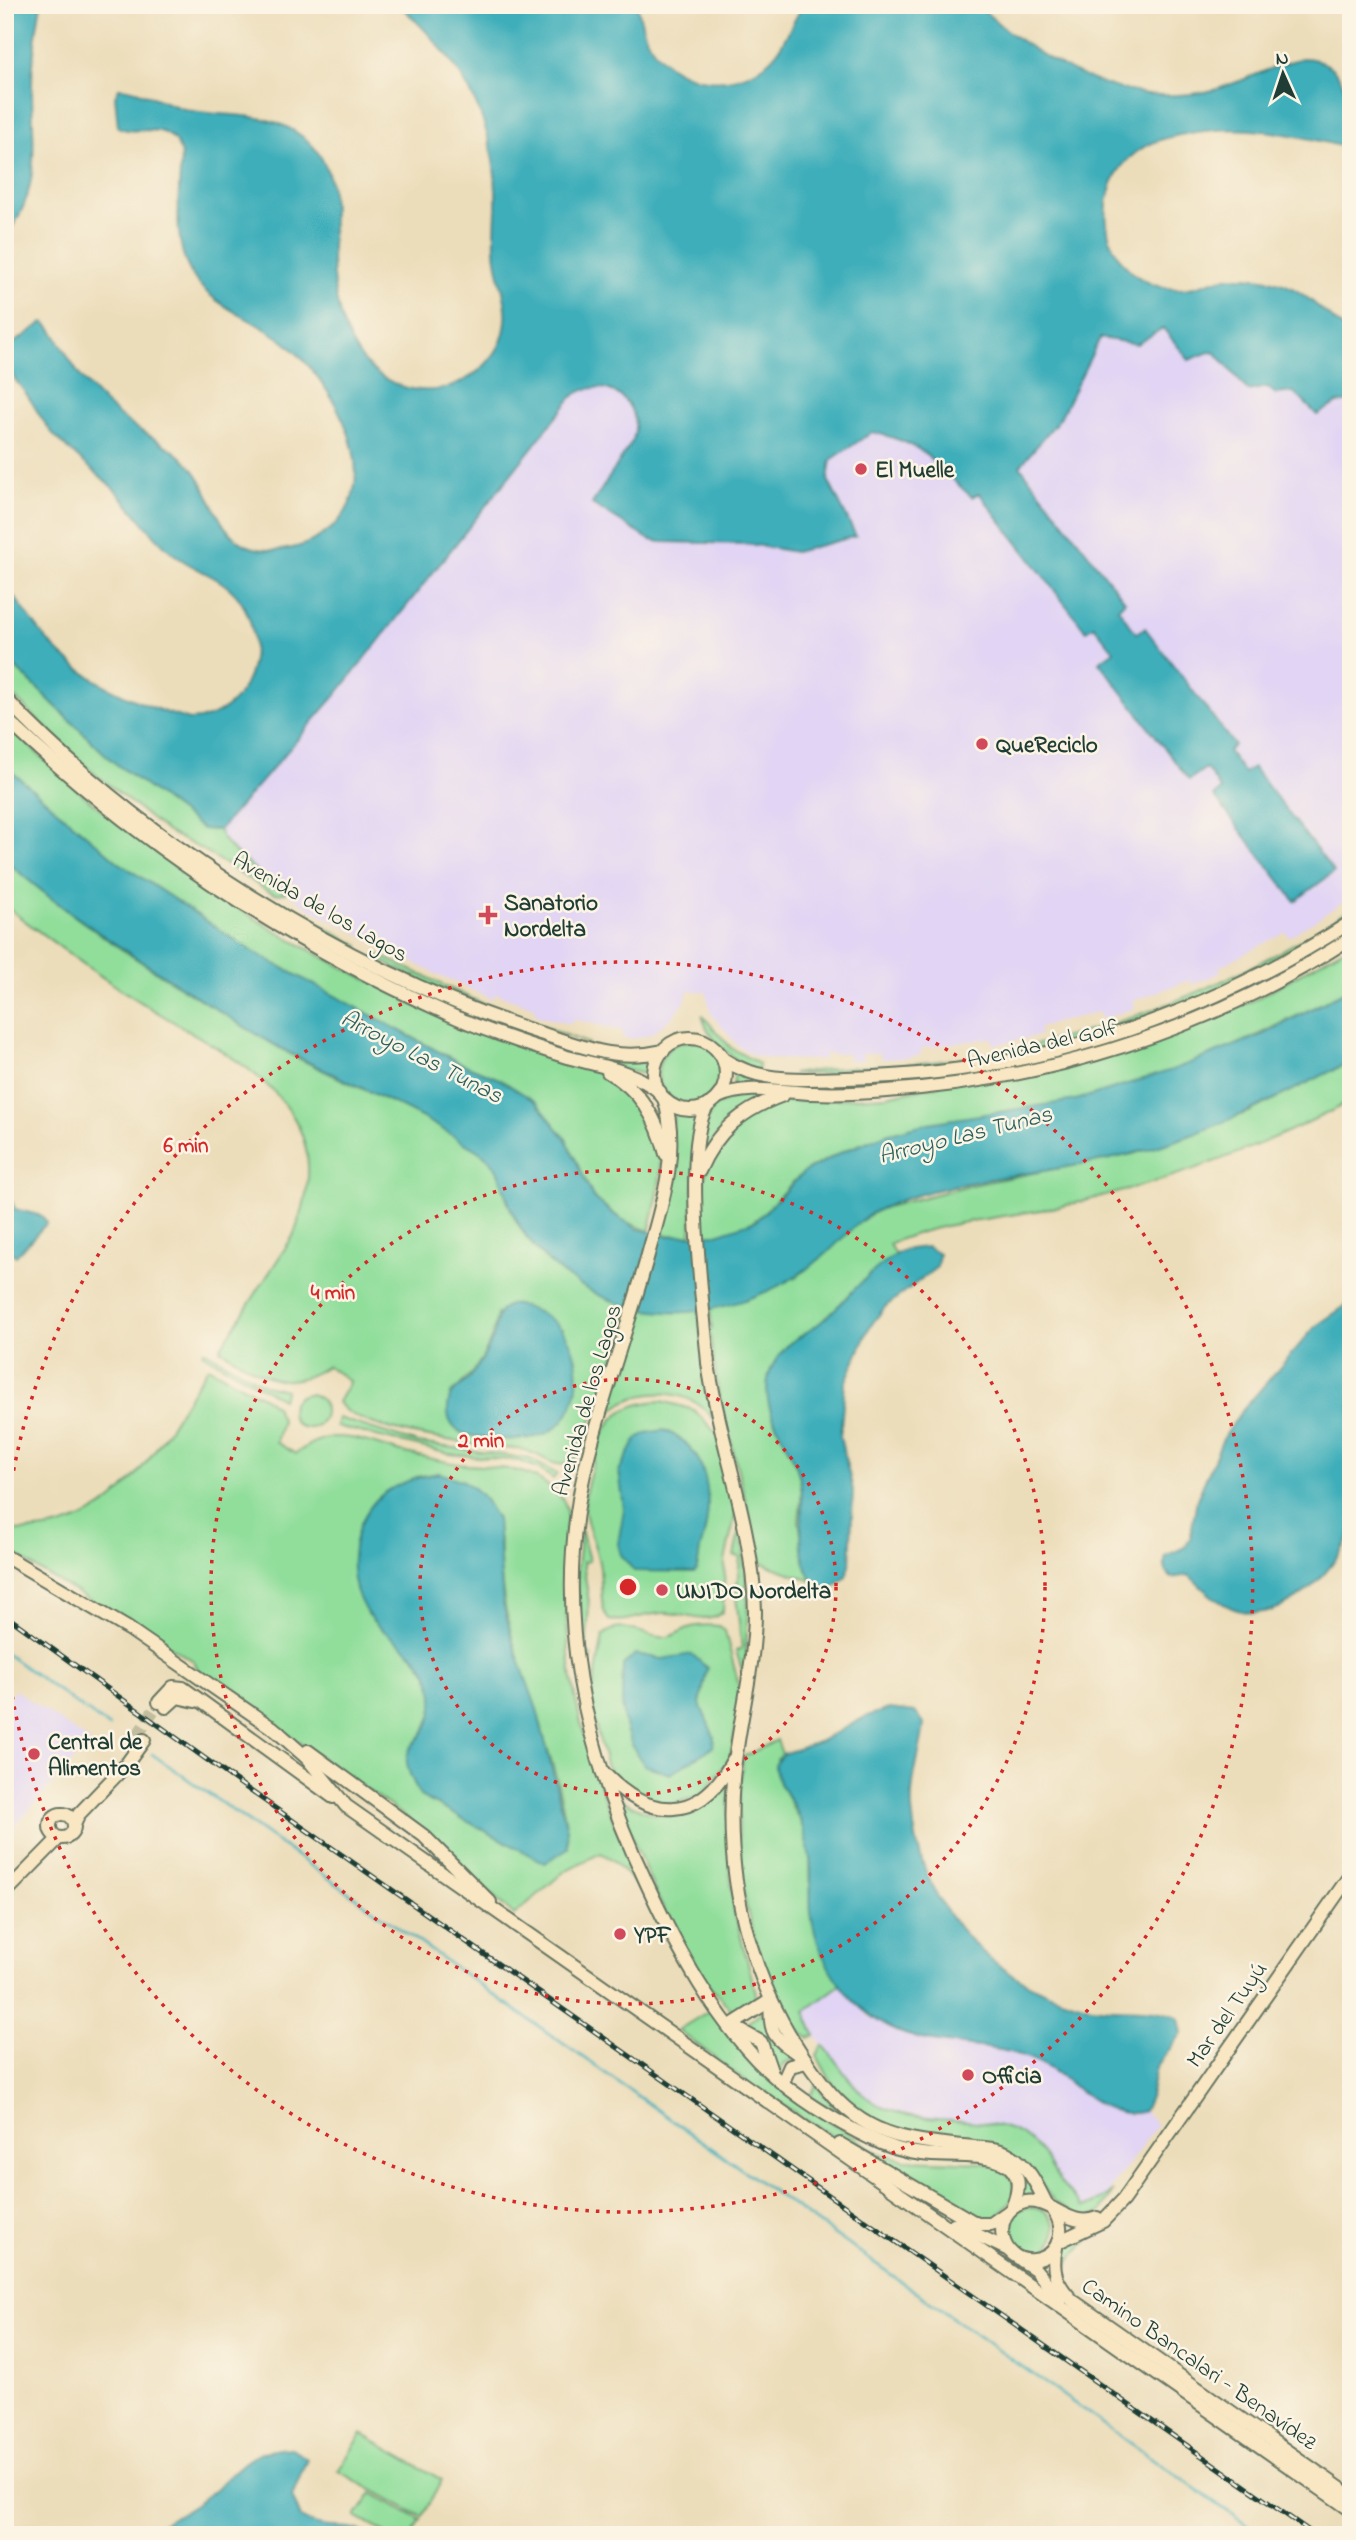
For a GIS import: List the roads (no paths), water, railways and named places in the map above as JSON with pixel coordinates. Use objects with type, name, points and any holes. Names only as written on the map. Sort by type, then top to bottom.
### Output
[{"type":"street","name":"Avenida de los Lagos","points":[[5,698],[78,767],[158,832],[253,896],[316,933],[457,1003],[517,1026],[614,1056],[663,1051]]},
{"type":"street","name":"Avenida de los Lagos","points":[[5,718],[111,812],[183,866],[309,944],[444,1012],[502,1035],[636,1076],[662,1095],[670,1125],[669,1167],[632,1317],[587,1460],[572,1546],[571,1601],[576,1667],[600,1768],[624,1835],[655,1902],[687,1959],[730,2026],[777,2078],[851,2127],[890,2147],[924,2154],[1002,2161],[1011,2168],[1018,2181],[1017,2197],[1010,2210]]},
{"type":"street","name":"Avenida del Golf","points":[[723,1059],[738,1069],[766,1078],[847,1079],[922,1074],[1051,1054],[1126,1032],[1216,996],[1295,957],[1351,922]]},
{"type":"street","name":"Avenida del Golf","points":[[713,1101],[731,1091],[887,1091],[968,1082],[1055,1067],[1153,1037],[1245,999],[1351,938]]},
{"type":"street","points":[[713,1101],[685,1109],[662,1095],[655,1066],[663,1051],[675,1041],[693,1038],[710,1044],[723,1059],[726,1079],[713,1101],[698,1126],[697,1220],[712,1390],[742,1503],[752,1562],[754,1628],[737,1751],[733,1842],[738,1895],[748,1940],[771,2000],[806,2060],[848,2113],[879,2130],[915,2141],[989,2149],[1009,2154],[1028,2172],[1050,2208],[1061,2229],[1057,2245]]},
{"type":"street","points":[[592,1064],[626,1084],[646,1105],[660,1132],[669,1167]]},
{"type":"street","points":[[696,1178],[716,1139],[728,1125],[745,1111],[790,1092]]},
{"type":"street","name":"Camino Bancalari - Benavídez","points":[[5,1556],[129,1629],[403,1821],[446,1855],[485,1898],[551,1950]]},
{"type":"street","points":[[163,1705],[181,1696],[215,1711],[278,1754],[346,1806]]},
{"type":"street","name":"Camino Bancalari - Benavídez","points":[[272,1727],[307,1758],[346,1806],[1351,2510]]},
{"type":"street","points":[[5,1883],[55,1834],[70,1835],[79,1814],[125,1766],[140,1738],[76,1807],[55,1817],[55,1834],[5,1893]]},
{"type":"street","points":[[600,1768],[622,1791],[642,1805],[671,1808],[701,1800],[712,1791],[737,1751]]},
{"type":"street","points":[[278,1754],[327,1782],[350,1789],[403,1821]]},
{"type":"street","points":[[65,1814],[75,1825]]},
{"type":"street","name":"Mar del Tuyú","points":[[1136,2178],[1351,1874]]},
{"type":"street","points":[[730,2026],[771,2000]]},
{"type":"street","points":[[777,2078],[790,2066],[806,2060]]},
{"type":"street","points":[[798,2093],[813,2086],[816,2073]]},
{"type":"street","name":"Camino Bancalari - Benavídez","points":[[758,2096],[972,2222],[987,2225],[1010,2210]]},
{"type":"street","name":"Camino Bancalari - Benavídez","points":[[827,2143],[957,2226],[993,2241],[1035,2269],[1068,2308],[1088,2326]]},
{"type":"street","points":[[1136,2178],[1123,2200],[1103,2221],[1057,2245],[1037,2260],[1013,2254],[1004,2242],[1002,2230],[1010,2210],[1029,2201],[1077,2220],[1098,2218],[1136,2178]]},
{"type":"street","name":"Camino Bancalari - Benavídez","points":[[1057,2245],[1053,2273],[1061,2290],[1073,2301],[1351,2496]]},
{"type":"water","points":[[5,5],[41,5],[33,66],[33,165],[25,202],[5,237]]},
{"type":"water","points":[[399,5],[637,5],[646,37],[663,60],[678,71],[695,78],[712,80],[748,74],[764,65],[777,52],[804,5],[976,5],[1008,31],[1059,64],[1109,86],[1135,92],[1162,95],[1217,89],[1302,58],[1318,60],[1330,67],[1345,89],[1351,149],[1303,137],[1257,130],[1211,130],[1163,139],[1136,152],[1122,166],[1112,183],[1106,216],[1110,240],[1117,254],[1131,272],[1150,283],[1182,289],[1225,278],[1254,278],[1283,284],[1310,300],[1351,335],[1351,401],[1337,403],[1317,415],[1294,392],[1276,394],[1267,387],[1248,391],[1216,353],[1209,352],[1189,360],[1163,328],[1137,344],[1100,338],[1060,418],[1020,466],[1125,601],[1118,608],[1136,633],[1145,628],[1234,745],[1228,751],[1244,773],[1253,767],[1334,872],[1295,901],[1214,796],[1221,790],[1206,768],[1189,780],[1099,662],[1114,651],[1094,626],[1086,631],[979,493],[972,497],[919,449],[892,437],[872,432],[831,460],[828,480],[856,536],[795,552],[749,544],[650,540],[592,504],[633,440],[635,426],[633,414],[619,395],[596,388],[584,390],[572,397],[336,695],[219,830],[203,829],[111,760],[5,657],[5,587],[49,642],[79,669],[132,699],[189,720],[210,716],[227,707],[240,693],[249,676],[253,657],[249,618],[240,600],[226,585],[183,561],[167,548],[117,492],[54,435],[12,374],[5,349],[44,322],[87,385],[99,397],[125,420],[172,449],[186,461],[199,477],[221,521],[236,539],[246,545],[267,550],[289,549],[303,545],[333,527],[349,504],[356,477],[353,449],[343,420],[328,391],[288,345],[223,305],[200,285],[191,273],[185,260],[179,230],[181,153],[176,142],[161,131],[125,130],[118,127],[115,96],[119,88],[125,88],[184,109],[267,120],[290,129],[309,142],[319,154],[330,180],[335,293],[347,333],[356,351],[369,366],[385,378],[404,387],[427,390],[451,387],[484,366],[494,354],[504,333],[505,301],[495,250],[496,198],[493,162],[488,136],[468,88],[438,45]]},
{"type":"water","name":"Arroyo Las Tunas","points":[[5,766],[118,862],[253,952],[458,1062],[499,1079],[536,1102],[566,1139],[593,1197],[638,1229],[667,1236],[717,1234],[756,1221],[804,1172],[842,1152],[886,1134],[928,1123],[1076,1100],[1172,1070],[1264,1034],[1351,988],[1351,1061],[1245,1113],[1163,1145],[1104,1160],[942,1189],[882,1208],[859,1222],[827,1253],[790,1280],[746,1300],[699,1311],[653,1311],[631,1307],[609,1300],[569,1278],[536,1248],[512,1211],[496,1168],[482,1154],[419,1116],[242,1026],[105,937],[29,881],[5,860]]},
{"type":"water","points":[[5,1186],[15,1209],[42,1216],[47,1223],[16,1256],[5,1248]]},
{"type":"water","points":[[927,1247],[939,1254],[937,1267],[885,1307],[869,1328],[845,1383],[840,1437],[853,1490],[850,1566],[845,1578],[834,1587],[818,1587],[805,1563],[801,1538],[801,1485],[793,1458],[769,1407],[769,1375],[786,1347],[821,1322],[886,1261],[903,1251]]},
{"type":"water","points":[[1351,1302],[1351,1533],[1343,1549],[1319,1580],[1304,1593],[1269,1611],[1251,1612],[1232,1608],[1214,1598],[1189,1575],[1172,1578],[1165,1568],[1166,1556],[1185,1547],[1190,1539],[1197,1499],[1222,1441],[1240,1413],[1316,1326]]},
{"type":"water","points":[[512,1304],[526,1307],[546,1317],[563,1331],[571,1344],[578,1376],[571,1407],[563,1420],[551,1431],[536,1437],[506,1439],[462,1433],[450,1420],[450,1397],[479,1364],[493,1337],[499,1313]]},
{"type":"water","points":[[663,1430],[679,1438],[691,1449],[700,1463],[705,1479],[707,1513],[695,1572],[634,1571],[621,1555],[618,1544],[624,1509],[619,1471],[637,1439],[646,1433]]},
{"type":"water","points":[[439,1473],[464,1481],[482,1495],[497,1519],[503,1603],[513,1643],[537,1709],[567,1829],[568,1848],[545,1863],[420,1796],[409,1771],[407,1756],[430,1719],[433,1706],[431,1684],[420,1662],[372,1620],[359,1597],[355,1583],[353,1554],[356,1539],[360,1525],[376,1500],[405,1482]]},
{"type":"water","points":[[636,1654],[662,1659],[692,1654],[707,1668],[700,1704],[714,1737],[713,1747],[670,1774],[644,1765],[626,1729],[622,1706],[623,1665]]},
{"type":"water","points":[[889,1709],[915,1712],[924,1724],[912,1798],[918,1845],[929,1878],[945,1909],[966,1936],[991,1959],[1020,1979],[1052,1995],[1087,2006],[1161,2012],[1179,2019],[1182,2033],[1156,2067],[1150,2097],[1144,2111],[1116,2111],[1102,2105],[1051,2069],[1007,2051],[933,2041],[897,2031],[878,2021],[861,2007],[845,1992],[833,1974],[815,1933],[811,1912],[811,1865],[808,1847],[797,1812],[777,1777],[775,1765],[782,1754],[821,1741],[867,1716]]},
{"type":"water","points":[[292,2448],[307,2459],[292,2496],[301,2518],[320,2526],[352,2528],[367,2535],[142,2535],[197,2503],[252,2458],[276,2449]]},
{"type":"waterway","points":[[5,1653],[109,1727]]},
{"type":"waterway","points":[[152,1754],[1261,2535]]},
{"type":"tunnel","points":[[137,1736],[159,1702]]},
{"type":"railway","points":[[5,1615],[242,1785],[1315,2535]]},
{"type":"place","name":"El Muelle","points":[[861,469]]},
{"type":"place","name":"QueReciclo","points":[[982,744]]},
{"type":"place","name":"Sanatorio Nordelta","points":[[488,915]]},
{"type":"place","name":"UNIDO Nordelta","points":[[662,1590]]},
{"type":"place","name":"Central de Alimentos","points":[[34,1754]]},
{"type":"place","name":"YPF","points":[[620,1934]]},
{"type":"place","name":"Officia","points":[[968,2075]]}]
